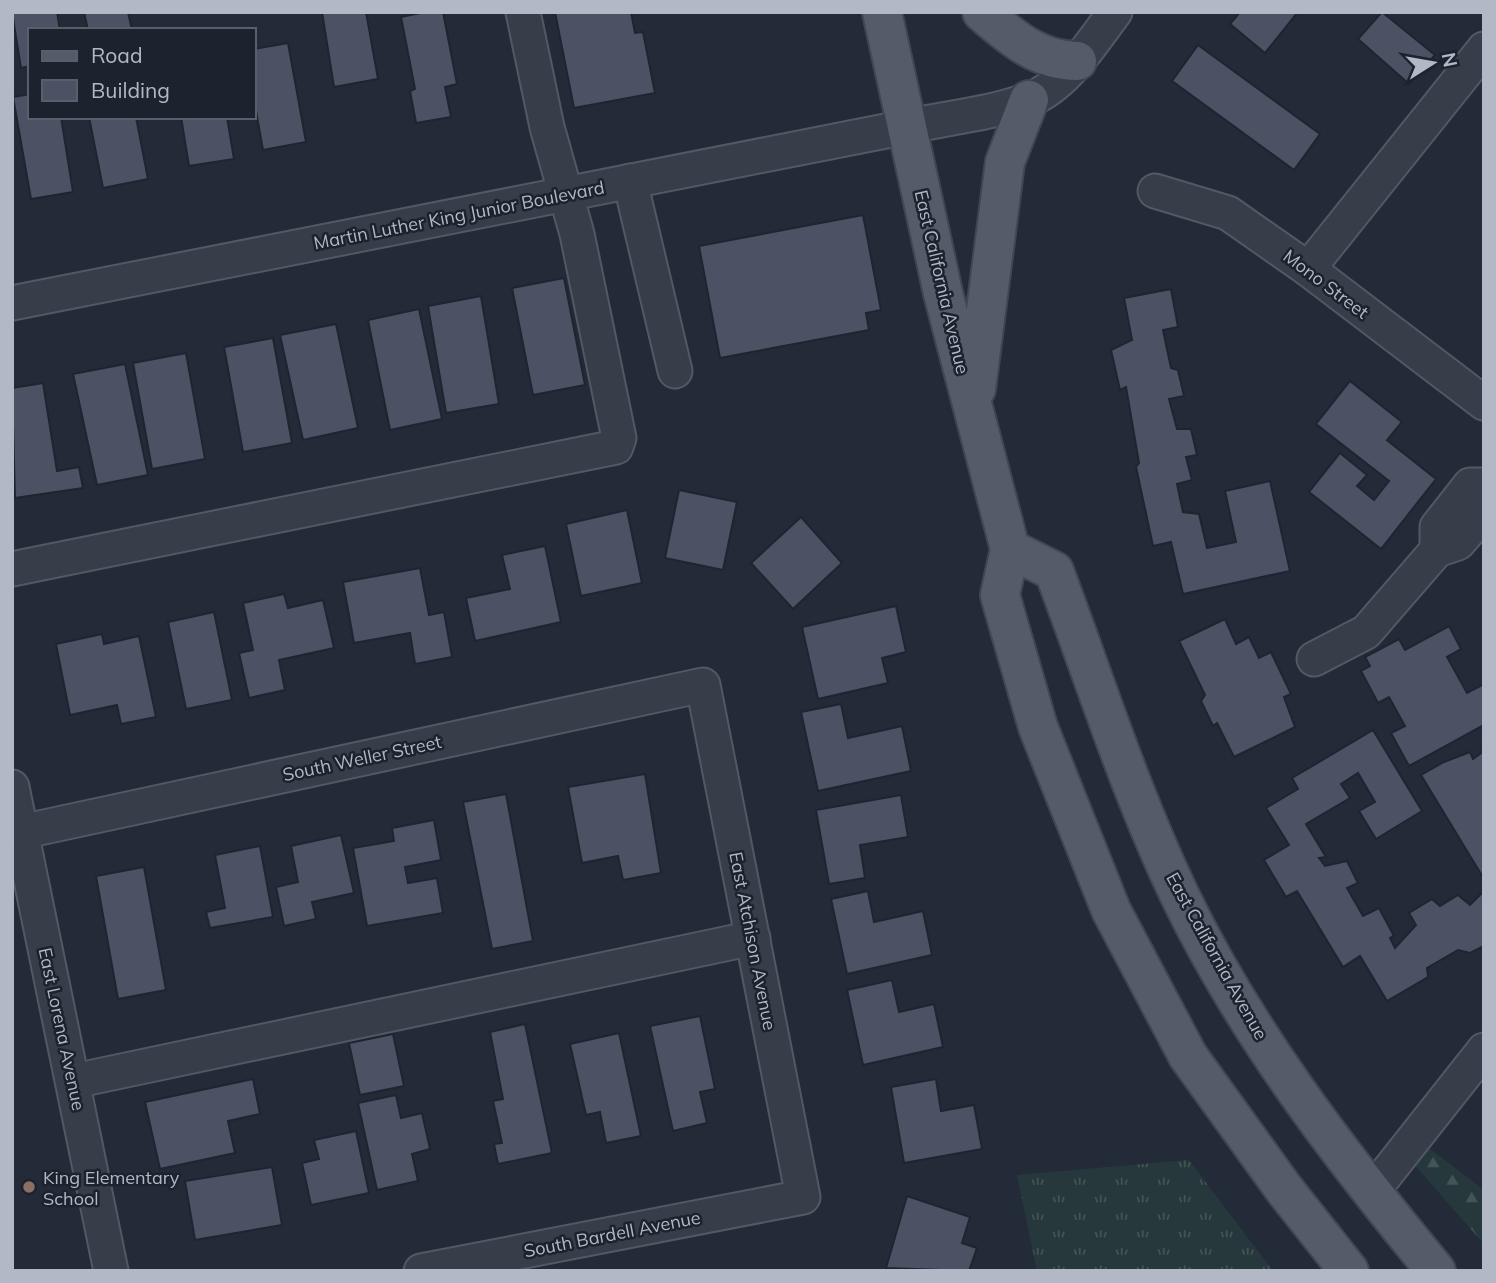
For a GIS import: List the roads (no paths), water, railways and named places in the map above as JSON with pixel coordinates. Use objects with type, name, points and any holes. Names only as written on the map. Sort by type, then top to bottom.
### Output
[{"type":"main road","name":"East California Avenue","points":[[882,12],[943,293],[1010,549],[1000,595],[1038,727],[1111,910],[1188,1056],[1284,1189],[1349,1271]]},
{"type":"main road","points":[[982,12],[1021,45],[1059,61],[1077,61]]},
{"type":"main road","points":[[974,412],[1005,162],[1029,100]]},
{"type":"main road","name":"East California Avenue","points":[[1010,549],[1055,571],[1137,795],[1181,897],[1241,1004],[1288,1078],[1371,1193],[1436,1271]]},
{"type":"street","points":[[12,569],[616,447],[619,438],[523,12]]},
{"type":"street","points":[[1029,100],[1053,84],[1077,61],[1115,12]]},
{"type":"street","points":[[1308,269],[1484,49]]},
{"type":"street","name":"Martin Luther King Junior Boulevard","points":[[12,303],[906,127],[1029,100]]},
{"type":"street","points":[[629,181],[676,371]]},
{"type":"street","name":"Mono Street","points":[[1155,191],[1227,213],[1308,269],[1484,403]]},
{"type":"street","points":[[1437,550],[1437,527],[1470,485],[1484,485]]},
{"type":"street","points":[[1314,659],[1366,632],[1437,550],[1458,543],[1484,513]]},
{"type":"street","name":"South Weller Street","points":[[21,832],[703,685]]},
{"type":"street","name":"East Atchison Avenue","points":[[703,685],[803,1197]]},
{"type":"street","name":"East Lorena Avenue","points":[[12,787],[111,1271]]},
{"type":"street","points":[[74,1081],[753,938]]},
{"type":"street","points":[[1371,1193],[1484,1049]]},
{"type":"street","name":"South Bardell Avenue","points":[[421,1271],[803,1197]]},
{"type":"place","name":"King Elementary School","points":[[29,1187]]}]
